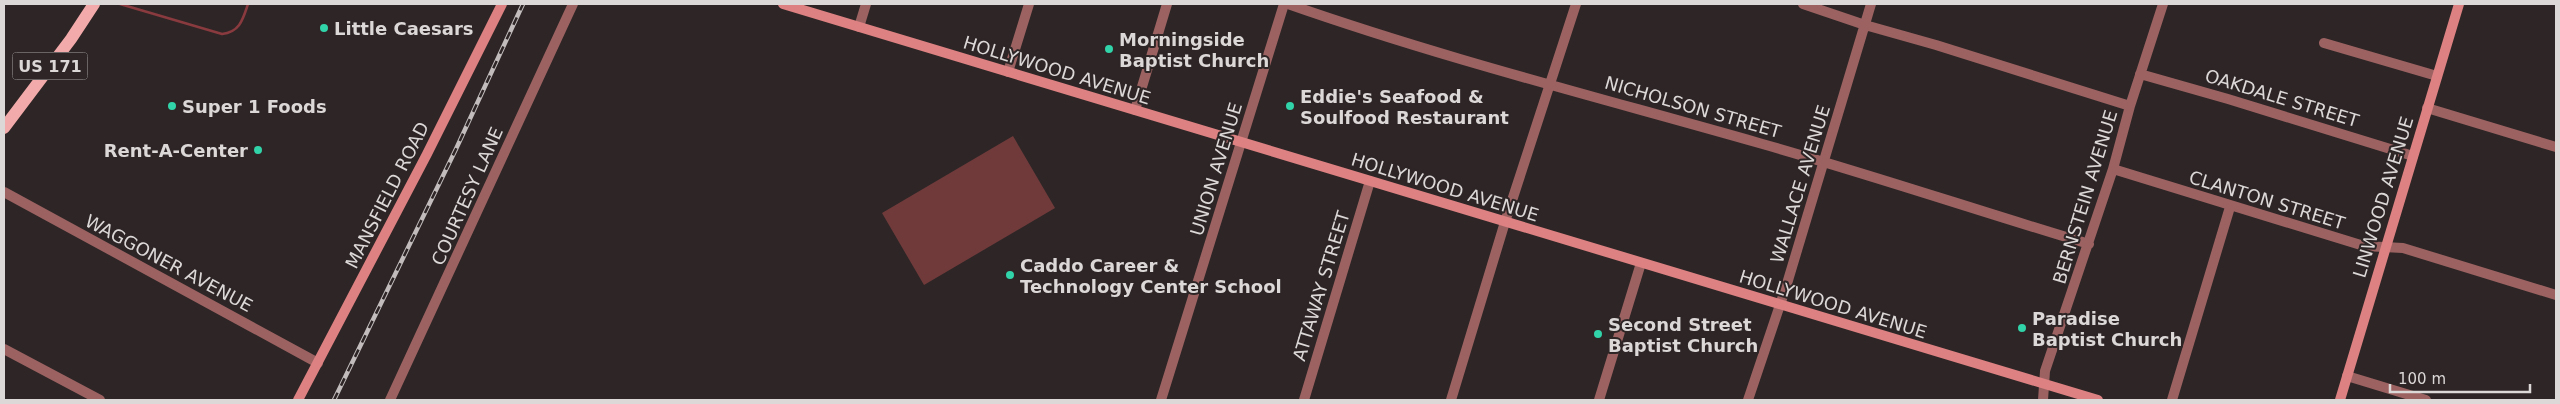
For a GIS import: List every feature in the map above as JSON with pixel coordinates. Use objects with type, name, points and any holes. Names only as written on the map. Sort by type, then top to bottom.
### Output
[{"type":"main road","name":"US 171","points":[[4,128],[71,39],[94,4]]},
{"type":"main road","name":"MANSFIELD ROAD","points":[[298,400],[427,154],[502,4]]},
{"type":"main road","name":"HOLLYWOOD AVENUE","points":[[782,4],[2098,400]]},
{"type":"main road","name":"LINWOOD AVENUE","points":[[2340,400],[2384,248],[2459,4]]},
{"type":"street","name":"COURTESY LANE","points":[[390,400],[573,4]]},
{"type":"street","points":[[859,27],[866,4]]},
{"type":"street","points":[[1008,72],[1029,4]]},
{"type":"street","points":[[1135,110],[1167,4]]},
{"type":"street","name":"NICHOLSON STREET","points":[[1286,4],[1378,35],[1504,73],[1552,84],[1784,150],[1823,164],[2089,244]]},
{"type":"street","name":"UNION AVENUE","points":[[1161,400],[1286,4]]},
{"type":"street","points":[[1451,400],[1505,222],[1552,84],[1576,4]]},
{"type":"street","points":[[1803,4],[1865,25],[1936,45],[2130,106]]},
{"type":"street","name":"WALLACE AVENUE","points":[[1748,400],[1780,304],[1871,4]]},
{"type":"street","name":"BERNSTEIN AVENUE","points":[[2043,400],[2043,384],[2113,169],[2130,106],[2163,4]]},
{"type":"street","points":[[2324,43],[2437,76]]},
{"type":"street","name":"OAKDALE STREET","points":[[2140,74],[2220,96],[2413,156]]},
{"type":"street","points":[[2427,108],[2556,147]]},
{"type":"street","name":"CLANTON STREET","points":[[2113,169],[2230,207],[2364,246],[2403,248],[2556,295]]},
{"type":"street","name":"ATTAWAY STREET","points":[[1304,400],[1370,181]]},
{"type":"street","name":"WAGGONER AVENUE","points":[[4,192],[318,363]]},
{"type":"street","points":[[2172,400],[2230,207]]},
{"type":"street","points":[[1599,400],[1641,262]]},
{"type":"street","points":[[4,349],[100,400]]},
{"type":"street","points":[[2347,376],[2426,400]]},
{"type":"shaded area","points":[[1013,136],[1055,208],[924,285],[882,213]]},
{"type":"waterway","points":[[120,4],[222,34],[237,28],[248,4]]},
{"type":"railway","points":[[334,400],[456,149],[523,4]]},
{"type":"place","name":"Little Caesars","points":[[324,28]]},
{"type":"place","name":"Morningside Baptist Church","points":[[1109,49]]},
{"type":"place","name":"Super 1 Foods","points":[[172,106]]},
{"type":"place","name":"Eddie's Seafood & Soulfood Restaurant","points":[[1290,106]]},
{"type":"place","name":"Rent-A-Center","points":[[258,150]]},
{"type":"place","name":"Caddo Career & Technology Center School","points":[[1010,275]]},
{"type":"place","name":"Paradise Baptist Church","points":[[2022,328]]},
{"type":"place","name":"Second Street Baptist Church","points":[[1598,334]]}]
